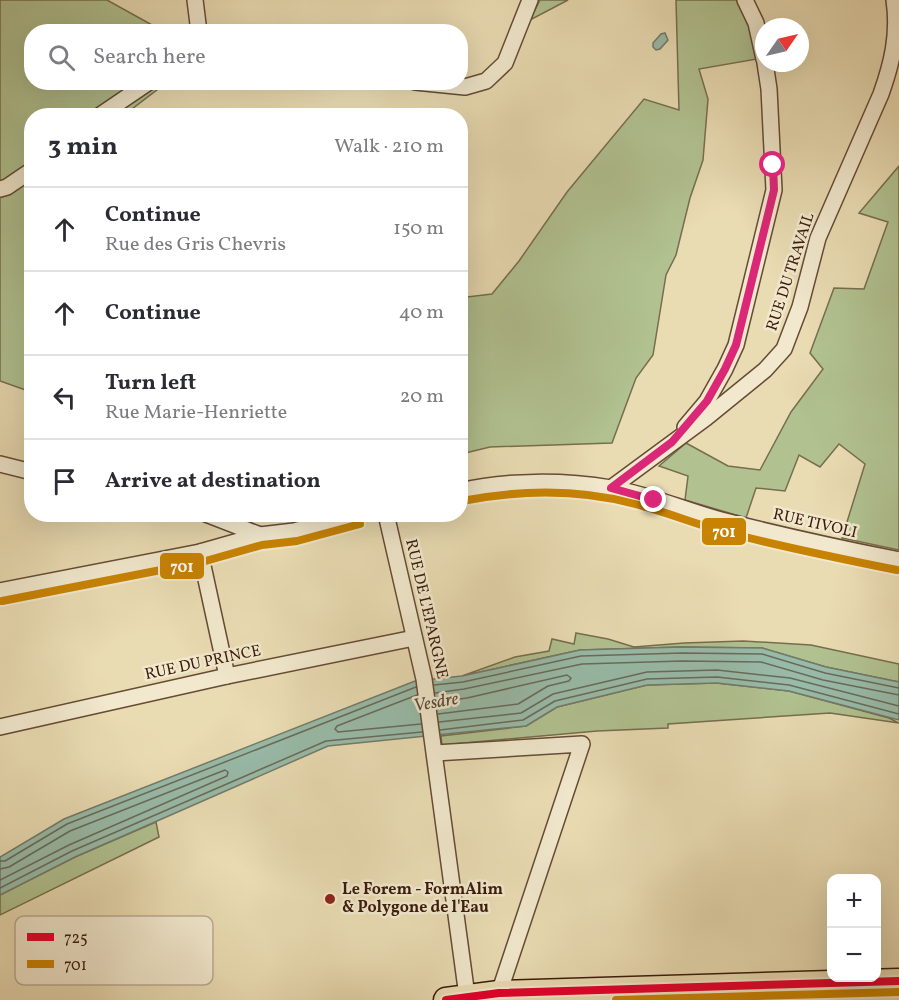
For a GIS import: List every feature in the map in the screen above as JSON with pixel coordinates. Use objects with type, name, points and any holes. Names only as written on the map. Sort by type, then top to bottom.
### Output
[{"type":"main road","points":[[456,998],[499,993],[899,981]]},
{"type":"street","points":[[195,0],[198,24]]},
{"type":"street","points":[[468,86],[486,81],[505,63],[530,0]]},
{"type":"street","points":[[745,0],[755,22]]},
{"type":"street","name":"RUE DU TRAVAIL","points":[[672,442],[706,418],[765,370],[784,349],[800,307],[818,238],[881,94],[898,38],[894,0]]},
{"type":"street","points":[[611,488],[672,442],[707,401],[736,345],[774,190],[769,89],[766,72]]},
{"type":"street","points":[[111,108],[137,90]]},
{"type":"street","points":[[0,189],[24,175]]},
{"type":"street","points":[[0,464],[24,470]]},
{"type":"street","name":"RUE TIVOLI","points":[[468,488],[490,484],[563,484],[611,488],[705,516],[803,541],[899,560]]},
{"type":"street","points":[[227,522],[260,535]]},
{"type":"street","points":[[0,591],[200,552],[260,535],[294,531],[327,522]]},
{"type":"street","name":"RUE DE L'EPARGNE","points":[[388,522],[424,679],[434,749],[456,998]]},
{"type":"street","points":[[200,552],[227,676]]},
{"type":"street","name":"RUE DU PRINCE","points":[[0,727],[227,676],[414,638]]},
{"type":"street","points":[[434,749],[582,744],[499,993]]},
{"type":"shaded area","points":[[0,0],[107,0],[150,24],[24,24],[24,90],[157,90],[133,108],[24,108],[24,390],[0,381]]},
{"type":"shaded area","points":[[540,0],[568,0],[530,20]]},
{"type":"shaded area","points":[[676,0],[737,0],[749,21],[755,59],[699,69],[708,99],[703,160],[690,198],[676,255],[666,275],[653,355],[636,378],[612,443],[490,447],[468,452],[468,297],[492,294],[519,261],[567,192],[644,99],[679,110]]},
{"type":"shaded area","points":[[899,166],[899,550],[842,538],[865,464],[839,444],[820,467],[799,455],[785,491],[756,488],[746,518],[685,500],[688,476],[659,466],[686,443],[728,466],[760,470],[791,412],[823,369],[810,353],[834,288],[864,289],[888,222],[859,213]]},
{"type":"shaded area","points":[[576,633],[634,647],[743,641],[811,645],[899,664],[899,682],[826,667],[762,648],[681,647],[580,650],[462,676],[515,657],[549,651],[552,639],[574,644]]},
{"type":"shaded area","points":[[716,683],[789,691],[889,718],[899,723],[830,713],[668,724],[668,728],[597,731],[442,745],[441,736],[526,726],[557,707],[647,685]]},
{"type":"shaded area","points":[[156,822],[159,837],[0,915],[0,895],[75,857]]},
{"type":"shaded area","points":[[822,994],[822,1000],[725,1000]]},
{"type":"water","points":[[665,33],[668,40],[656,50],[653,43]]},
{"type":"water","name":"Vesdre","points":[[681,647],[762,648],[826,667],[899,682],[899,720],[789,691],[717,683],[647,685],[557,707],[526,726],[328,746],[75,857],[0,895],[0,857],[64,819],[415,681],[462,676],[580,650]]},
{"type":"transit line","name":"701","points":[[468,500],[527,493],[571,494],[614,499],[718,530],[897,570]]},
{"type":"transit line","name":"701","points":[[2,601],[202,562],[262,545],[297,541],[360,524]]},
{"type":"transit line","name":"725","points":[[446,1000],[499,993],[899,981]]},
{"type":"transit line","name":"701","points":[[616,1000],[899,992]]},
{"type":"place","name":"Le Forem - FormAlim & Polygone de l'Eau","points":[[330,899]]},
{"type":"route","points":[[654,500],[611,488],[672,442],[707,401],[725,369],[736,345],[774,190],[773,165]]}]
